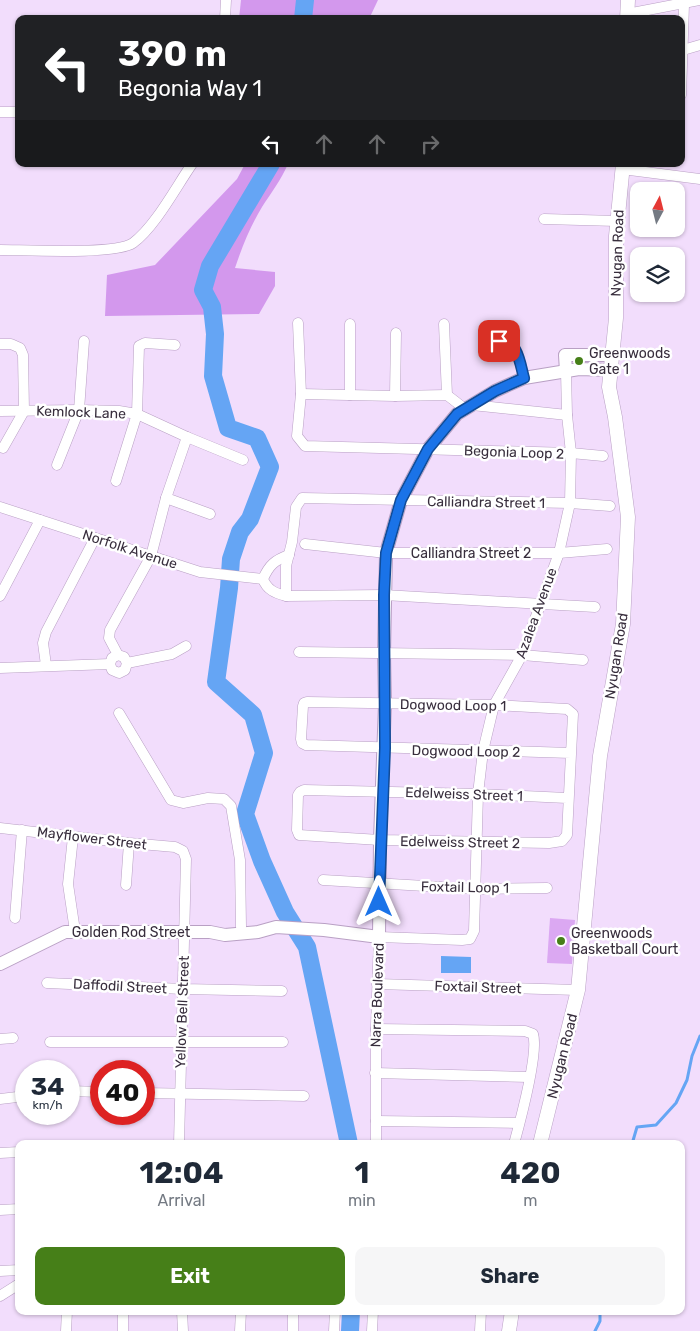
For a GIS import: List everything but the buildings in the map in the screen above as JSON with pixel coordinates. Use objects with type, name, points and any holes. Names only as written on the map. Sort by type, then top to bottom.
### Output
[{"type":"main road","points":[[627,15],[628,0]]},
{"type":"main road","name":"Nyugan Road","points":[[541,1140],[578,990],[600,756],[623,624],[628,518],[615,417],[609,387],[616,318],[617,221],[622,167]]},
{"type":"main road","points":[[509,1331],[511,1315]]},
{"type":"street","points":[[225,15],[226,0]]},
{"type":"street","points":[[632,15],[699,0]]},
{"type":"street","points":[[684,4],[684,15]]},
{"type":"street","points":[[685,49],[700,45]]},
{"type":"street","points":[[0,112],[15,112]]},
{"type":"street","points":[[0,250],[110,250],[131,244],[147,231],[190,167]]},
{"type":"street","points":[[628,167],[700,179]]},
{"type":"street","points":[[544,219],[617,221]]},
{"type":"street","points":[[298,323],[301,394],[447,395],[468,407],[567,415]]},
{"type":"street","points":[[350,324],[350,395]]},
{"type":"street","points":[[444,324],[447,395]]},
{"type":"street","points":[[395,396],[396,333]]},
{"type":"street","points":[[489,345],[505,340],[512,344],[516,350],[524,378]]},
{"type":"street","points":[[57,465],[80,410],[84,341]]},
{"type":"street","points":[[116,481],[137,414],[139,346],[145,343],[175,345]]},
{"type":"street","points":[[0,344],[11,344],[20,348],[23,355],[24,411],[3,448]]},
{"type":"street","points":[[566,371],[565,355],[612,355]]},
{"type":"street","name":"Narra Boulevard","points":[[376,1140],[375,1073],[380,840],[386,704],[384,595],[386,553],[401,500],[428,449],[457,414],[468,407],[495,391],[524,378],[566,371],[610,370]]},
{"type":"street","name":"Azalea Avenue","points":[[470,939],[474,931],[478,794],[483,751],[494,705],[522,655],[559,552],[570,503],[571,453],[567,415],[566,371]]},
{"type":"street","name":"Begonia Loop 2","points":[[301,394],[297,436],[305,446],[571,453],[604,456]]},
{"type":"street","name":"Kemlock Lane","points":[[0,411],[80,410],[119,411],[137,414],[243,460]]},
{"type":"street","points":[[118,655],[112,658],[110,664],[112,670],[119,673],[125,670],[127,663],[124,657],[118,655],[109,638],[110,630],[151,556],[166,498],[187,437]]},
{"type":"street","points":[[166,498],[210,514]]},
{"type":"street","name":"Calliandra Street 1","points":[[289,555],[296,507],[302,498],[570,503],[610,506]]},
{"type":"street","name":"Norfolk Avenue","points":[[0,507],[200,572],[261,579]]},
{"type":"street","points":[[0,596],[40,520]]},
{"type":"street","points":[[46,665],[43,643],[46,632],[94,538]]},
{"type":"street","name":"Calliandra Street 2","points":[[305,544],[386,553],[559,552],[607,548]]},
{"type":"street","points":[[289,555],[272,563],[261,579],[269,590],[286,596],[384,595],[595,607]]},
{"type":"street","points":[[286,596],[286,566],[289,555]]},
{"type":"street","points":[[127,663],[172,654],[186,646]]},
{"type":"street","points":[[299,652],[522,655],[583,660]]},
{"type":"street","points":[[0,668],[110,664]]},
{"type":"street","name":"Dogwood Loop 1","points":[[302,743],[304,703],[494,705],[567,709],[571,711],[573,714],[571,753]]},
{"type":"street","points":[[119,713],[171,800],[183,803],[208,798],[224,799],[231,806],[240,860],[242,927]]},
{"type":"street","name":"Dogwood Loop 2","points":[[302,743],[306,745],[385,748],[571,753]]},
{"type":"street","points":[[567,798],[571,753]]},
{"type":"street","name":"Edelweiss Street 1","points":[[299,835],[297,830],[298,795],[304,790],[567,798]]},
{"type":"street","name":"Edelweiss Street 2","points":[[299,835],[380,840],[549,843],[562,841],[567,835],[567,798]]},
{"type":"street","name":"Mayflower Street","points":[[0,828],[129,844],[175,847],[183,851]]},
{"type":"street","points":[[15,918],[22,830]]},
{"type":"street","points":[[73,837],[68,884],[75,931]]},
{"type":"street","points":[[126,885],[129,844]]},
{"type":"street","name":"Yellow Bell Street","points":[[179,1140],[186,858],[183,851]]},
{"type":"street","name":"Foxtail Loop 1","points":[[323,880],[476,889],[546,888]]},
{"type":"street","name":"Golden Rod Street","points":[[210,932],[226,928],[257,926],[324,930],[379,937],[470,939]]},
{"type":"street","name":"Golden Rod Street","points":[[0,964],[65,932],[210,932],[224,935],[273,928]]},
{"type":"street","name":"Daffodil Street","points":[[47,982],[183,989],[282,991]]},
{"type":"street","name":"Foxtail Street","points":[[377,984],[578,990]]},
{"type":"street","points":[[376,1029],[525,1031],[533,1034],[535,1041],[529,1077],[515,1140]]},
{"type":"street","points":[[0,1039],[13,1038]]},
{"type":"street","points":[[50,1042],[284,1042]]},
{"type":"street","points":[[375,1073],[529,1077]]},
{"type":"street","points":[[155,1093],[304,1096]]},
{"type":"street","points":[[0,1099],[15,1097]]},
{"type":"street","points":[[376,1121],[519,1123]]},
{"type":"street","points":[[0,1153],[15,1152]]},
{"type":"street","points":[[0,1210],[15,1209]]},
{"type":"street","points":[[0,1270],[15,1270]]},
{"type":"street","points":[[0,1296],[15,1287]]},
{"type":"street","points":[[66,1331],[67,1315]]},
{"type":"street","points":[[122,1331],[123,1315]]},
{"type":"street","points":[[182,1315],[183,1331]]},
{"type":"street","points":[[240,1331],[241,1315]]},
{"type":"street","points":[[293,1315],[293,1331]]},
{"type":"street","points":[[334,1331],[336,1315]]},
{"type":"street","points":[[372,1331],[373,1315]]},
{"type":"street","points":[[480,1331],[481,1315]]},
{"type":"shaded area","points":[[241,0],[378,0],[371,15],[239,15]]},
{"type":"shaded area","points":[[243,167],[286,167],[254,222],[235,268],[275,272],[275,286],[259,314],[105,316],[107,275],[155,265],[237,179]]},
{"type":"shaded area","name":"Greenwoods Basketball Court","points":[[550,918],[575,920],[572,964],[547,963]]},
{"type":"water","points":[[441,956],[471,957],[471,973],[441,973]]},
{"type":"waterway","points":[[303,15],[305,0]]},
{"type":"waterway","points":[[269,167],[210,266],[203,290],[212,307],[215,334],[213,376],[228,428],[257,438],[270,467],[250,519],[240,532],[231,559],[229,588],[216,682],[253,715],[264,753],[245,814],[262,861],[285,912],[307,947],[348,1140]]},
{"type":"waterway","points":[[633,1140],[637,1127],[656,1125],[676,1103],[687,1080],[692,1056],[700,1036]]},
{"type":"waterway","points":[[350,1331],[351,1315]]},
{"type":"waterway","points":[[595,1331],[600,1321],[600,1315]]},
{"type":"place","name":"Greenwoods Gate 1","points":[[579,361]]},
{"type":"place","name":"Greenwoods Basketball Court","points":[[561,941]]},
{"type":"route","points":[[379,902],[386,704],[384,654],[386,553],[401,500],[413,474],[428,449],[457,414],[495,391],[524,378],[516,350],[512,344],[505,340],[499,341]]}]
